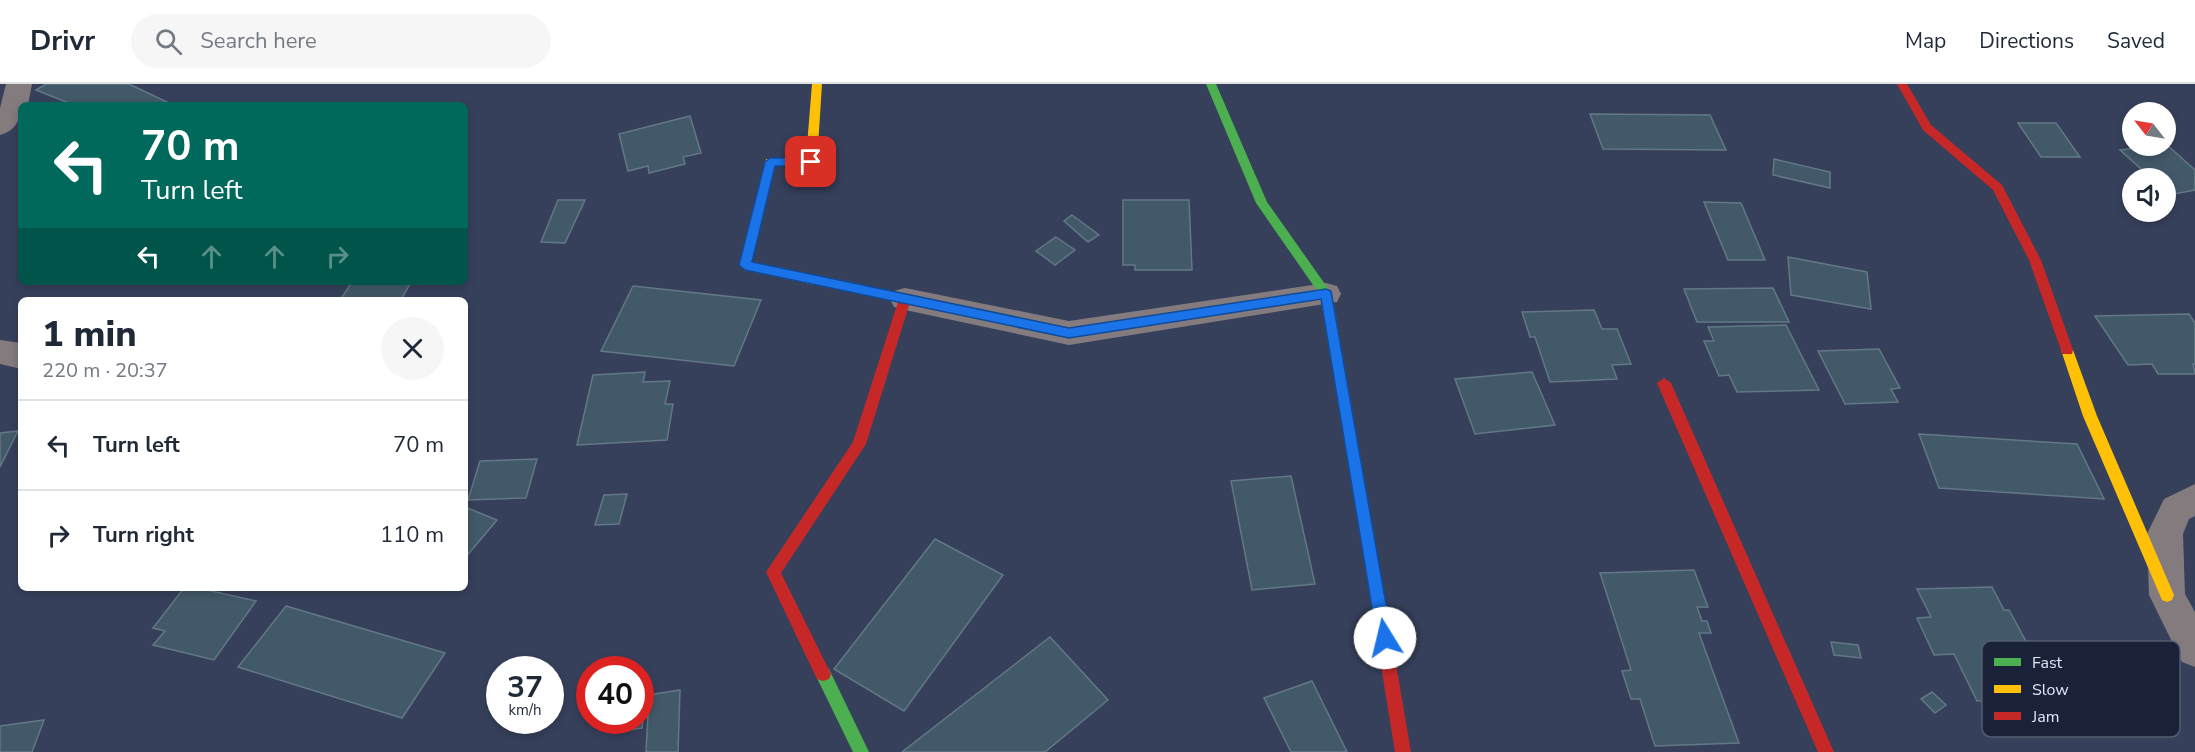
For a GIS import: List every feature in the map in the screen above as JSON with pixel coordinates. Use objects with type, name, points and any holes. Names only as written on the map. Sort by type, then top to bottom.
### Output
[{"type":"street","points":[[0,126],[14,109],[19,84]]},
{"type":"street","points":[[817,84],[811,162],[770,162],[745,265],[1069,333],[1326,294]]},
{"type":"street","points":[[1214,84],[1262,203],[1326,294],[1402,752]]},
{"type":"street","points":[[1902,84],[1927,127],[1998,188],[2035,260],[2090,416],[2167,596],[2195,650]]},
{"type":"street","points":[[861,752],[773,572],[859,444],[905,299]]},
{"type":"street","points":[[0,352],[18,356]]},
{"type":"street","points":[[1664,383],[1826,752]]},
{"type":"street","points":[[2167,596],[2165,534],[2176,509],[2195,499]]},
{"type":"building","points":[[46,84],[129,84],[167,102],[66,102],[36,90]]},
{"type":"building","points":[[1590,114],[1710,115],[1726,150],[1603,149]]},
{"type":"building","points":[[690,116],[701,153],[683,157],[685,164],[649,173],[648,166],[628,171],[619,134]]},
{"type":"building","points":[[2018,123],[2056,123],[2080,157],[2041,157]]},
{"type":"building","points":[[2176,153],[2195,170],[2195,190],[2176,194],[2176,168],[2140,168],[2127,156],[2176,156]]},
{"type":"building","points":[[1774,159],[1830,172],[1830,188],[1773,175]]},
{"type":"building","points":[[558,200],[585,200],[565,243],[541,242]]},
{"type":"building","points":[[1123,200],[1189,200],[1192,270],[1135,270],[1135,265],[1123,265]]},
{"type":"building","points":[[1704,202],[1741,203],[1765,260],[1728,260]]},
{"type":"building","points":[[1072,215],[1099,235],[1088,242],[1064,221]]},
{"type":"building","points":[[1056,237],[1075,250],[1055,265],[1036,251]]},
{"type":"building","points":[[1788,257],[1867,272],[1871,309],[1791,295]]},
{"type":"building","points":[[350,285],[409,285],[403,297],[342,297]]},
{"type":"building","points":[[633,286],[761,300],[734,366],[601,351]]},
{"type":"building","points":[[1773,288],[1789,322],[1697,322],[1684,289]]},
{"type":"building","points":[[1594,310],[1602,329],[1617,329],[1631,364],[1612,365],[1617,379],[1550,382],[1535,337],[1530,337],[1522,312]]},
{"type":"building","points":[[2189,314],[2195,323],[2195,364],[2193,364],[2195,374],[2158,374],[2152,364],[2128,365],[2095,316]]},
{"type":"building","points":[[1786,325],[1819,390],[1737,392],[1729,375],[1719,376],[1704,341],[1714,341],[1708,327]]},
{"type":"building","points":[[1879,349],[1900,388],[1891,389],[1898,402],[1845,404],[1818,351]]},
{"type":"building","points":[[645,372],[643,382],[670,381],[665,404],[673,404],[667,440],[577,445],[593,375]]},
{"type":"building","points":[[1532,372],[1555,425],[1475,434],[1455,379]]},
{"type":"building","points":[[18,431],[0,467],[0,433]]},
{"type":"building","points":[[1919,434],[2077,444],[2104,499],[1939,488]]},
{"type":"building","points":[[537,459],[526,498],[468,500],[480,461]]},
{"type":"building","points":[[1291,476],[1315,584],[1252,590],[1231,481]]},
{"type":"building","points":[[627,494],[619,524],[595,525],[604,495]]},
{"type":"building","points":[[468,508],[497,520],[468,554]]},
{"type":"building","points":[[935,539],[1003,575],[904,711],[834,669]]},
{"type":"building","points":[[1694,570],[1708,607],[1697,607],[1702,621],[1707,621],[1711,633],[1699,633],[1739,743],[1655,746],[1640,699],[1631,699],[1622,671],[1631,670],[1600,573]]},
{"type":"building","points":[[1992,587],[2004,610],[2009,610],[2026,641],[1982,641],[1982,701],[1977,701],[1954,654],[1934,655],[1917,618],[1931,617],[1917,589]]},
{"type":"building","points":[[182,591],[211,591],[256,601],[214,660],[153,645],[165,631],[153,628]]},
{"type":"building","points":[[286,606],[445,653],[402,718],[238,667]]},
{"type":"building","points":[[1050,637],[1108,700],[1045,752],[902,752]]},
{"type":"building","points":[[1831,642],[1858,645],[1861,658],[1834,655]]},
{"type":"building","points":[[1312,681],[1347,752],[1291,752],[1264,698]]},
{"type":"building","points":[[680,690],[678,752],[646,752],[647,734],[654,734],[654,694]]},
{"type":"building","points":[[1932,692],[1946,705],[1935,713],[1921,699]]},
{"type":"building","points":[[44,720],[32,752],[0,752],[0,726]]},
{"type":"traffic: fast","points":[[1211,84],[1262,203],[1326,294],[1363,512]]},
{"type":"traffic: fast","points":[[823,674],[861,752]]},
{"type":"traffic: slow","points":[[814,280],[745,265],[770,162],[811,162],[817,84]]},
{"type":"traffic: slow","points":[[2067,350],[2090,416],[2167,595]]},
{"type":"traffic: jam","points":[[1902,84],[1927,127],[1998,188],[2035,260],[2067,350]]},
{"type":"traffic: jam","points":[[814,280],[905,299],[859,444],[773,572],[823,674]]},
{"type":"traffic: jam","points":[[1664,383],[1826,752]]},
{"type":"traffic: jam","points":[[1363,512],[1403,752]]},
{"type":"route","points":[[811,162],[770,162],[745,265],[1069,333],[1326,294],[1385,638]]}]
